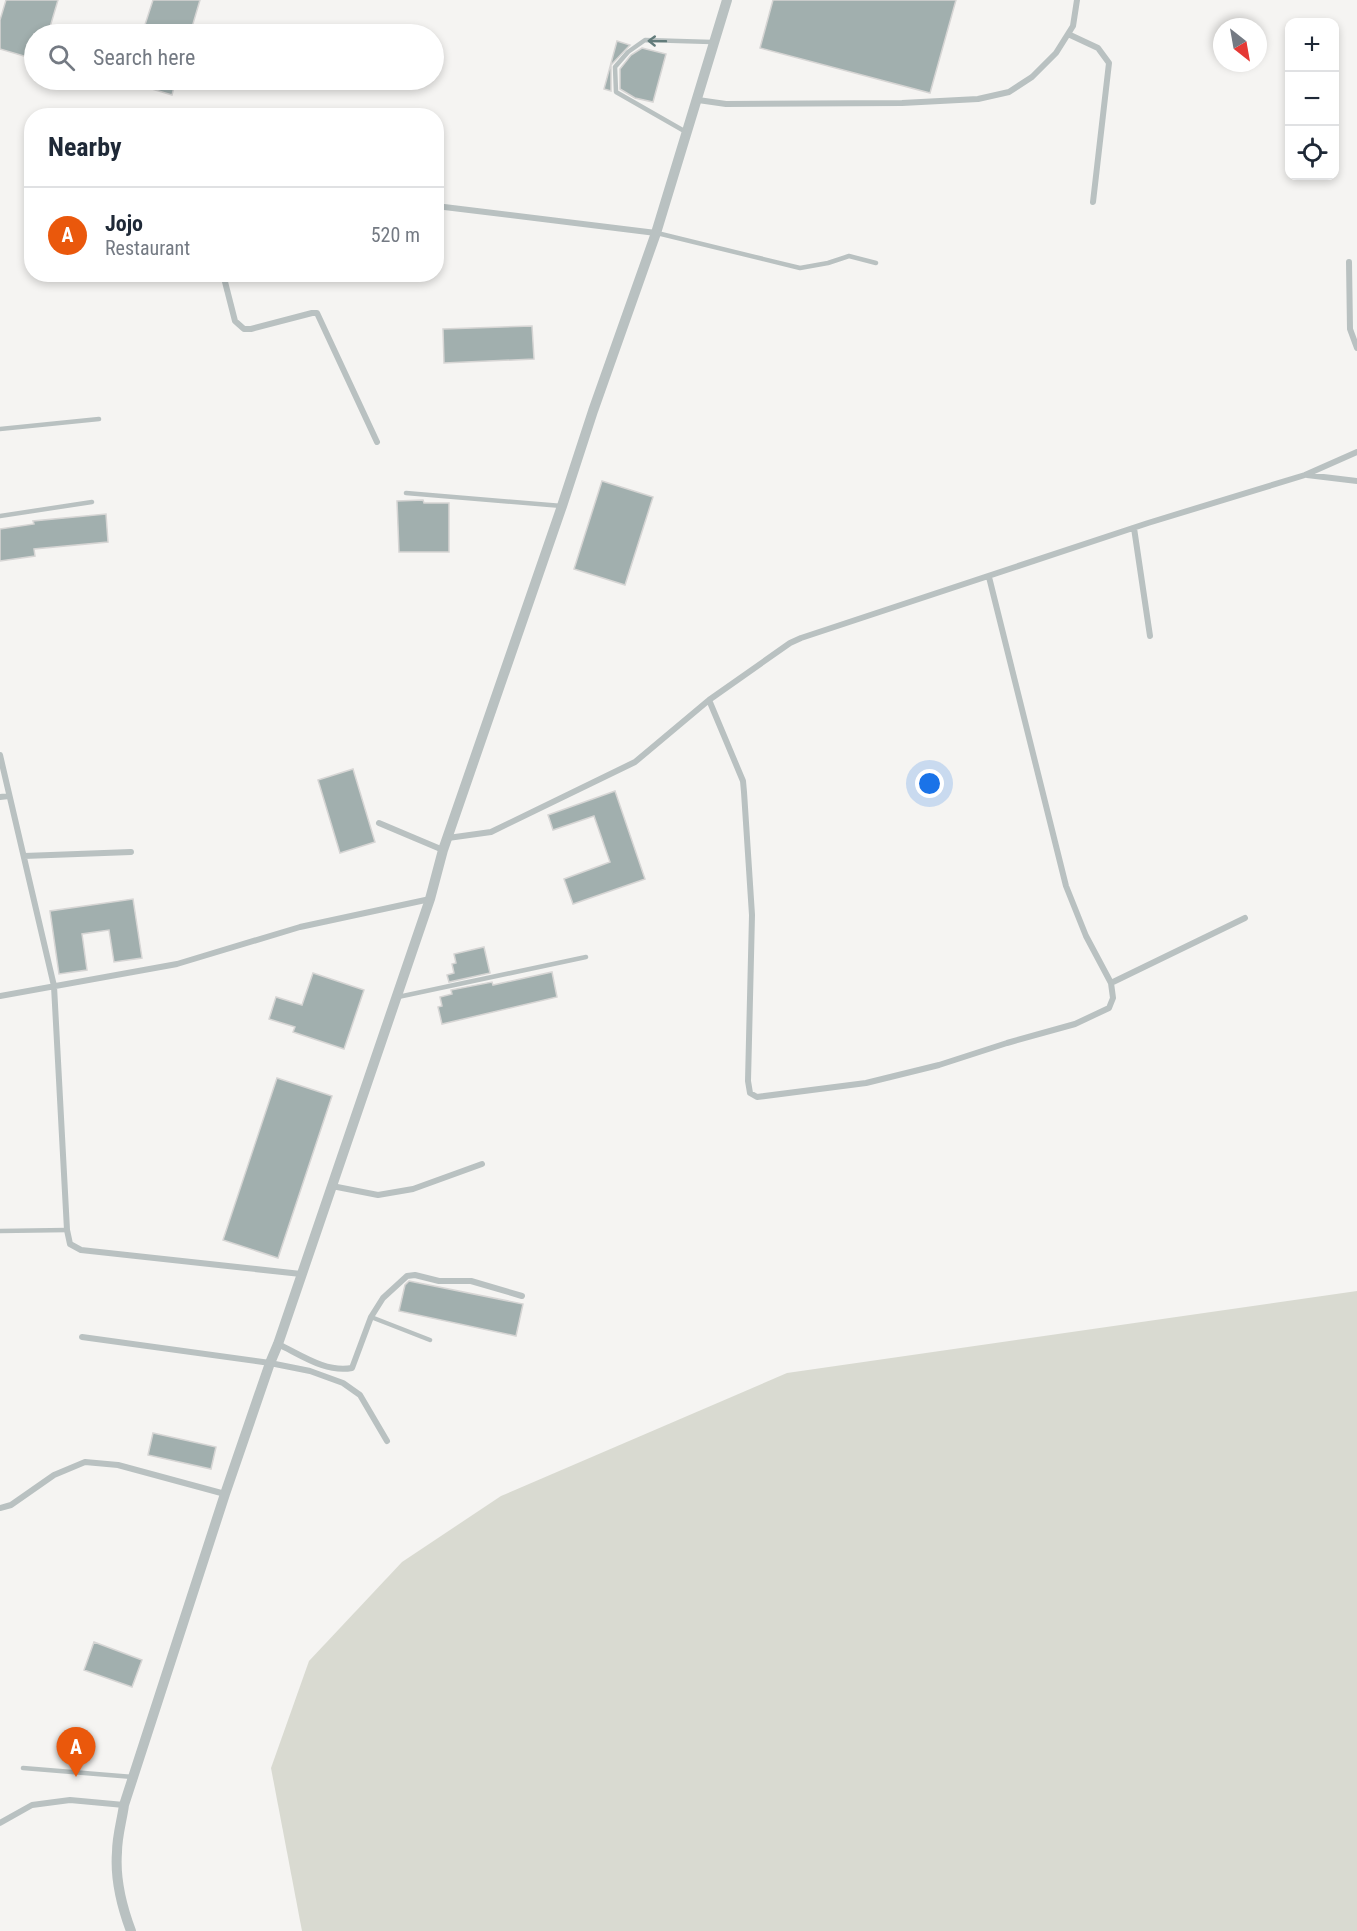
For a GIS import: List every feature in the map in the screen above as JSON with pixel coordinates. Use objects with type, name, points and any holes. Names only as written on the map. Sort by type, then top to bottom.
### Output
[{"type":"street","points":[[131,1931],[120,1886],[117,1852],[124,1804],[225,1494],[430,899],[443,850],[656,233],[727,0]]},
{"type":"street","points":[[698,99],[726,104],[902,103],[978,99],[1010,92],[1032,77],[1056,53],[1073,26],[1077,0]]},
{"type":"street","points":[[1068,34],[1098,48],[1109,63],[1093,202]]},
{"type":"street","points":[[444,207],[656,233]]},
{"type":"street","points":[[1349,262],[1350,329],[1357,348]]},
{"type":"street","points":[[225,282],[235,321],[244,329],[316,313],[377,442]]},
{"type":"street","points":[[448,838],[491,832],[635,762],[709,700],[790,643],[801,638],[1134,528],[1305,475],[1357,452]]},
{"type":"street","points":[[1305,475],[1357,481]]},
{"type":"street","points":[[1134,528],[1150,636]]},
{"type":"street","points":[[709,700],[743,781],[752,915],[748,1082],[750,1093],[757,1097],[866,1083],[939,1065],[1075,1024],[1109,1008],[1113,998],[1111,983],[1086,936],[1066,886],[989,576]]},
{"type":"street","points":[[0,755],[54,986],[67,1230],[70,1244],[81,1250],[301,1274]]},
{"type":"street","points":[[0,797],[9,796]]},
{"type":"street","points":[[379,823],[443,850]]},
{"type":"street","points":[[24,856],[131,852]]},
{"type":"street","points":[[0,996],[177,964],[300,927],[430,899]]},
{"type":"street","points":[[1111,983],[1245,918]]},
{"type":"street","points":[[332,1186],[378,1194],[413,1189],[482,1164]]},
{"type":"street","points":[[278,1344],[325,1366],[344,1370],[352,1368],[371,1317],[383,1298],[407,1276],[415,1275],[439,1281],[471,1281],[522,1296]]},
{"type":"street","points":[[82,1337],[310,1371],[343,1383],[360,1395],[387,1441]]},
{"type":"street","points":[[0,1508],[11,1504],[54,1475],[85,1462],[118,1465],[225,1494]]},
{"type":"street","points":[[0,1823],[32,1805],[70,1800],[124,1804]]},
{"type":"lane","points":[[687,133],[616,92],[615,68],[628,52],[645,40],[715,42]]},
{"type":"lane","points":[[656,233],[800,268],[828,263],[849,256],[876,263]]},
{"type":"lane","points":[[0,429],[99,418]]},
{"type":"lane","points":[[406,493],[562,507]]},
{"type":"lane","points":[[0,516],[92,502]]},
{"type":"lane","points":[[396,997],[586,957]]},
{"type":"lane","points":[[0,1231],[67,1230]]},
{"type":"lane","points":[[371,1317],[430,1340]]},
{"type":"lane","points":[[23,1768],[133,1778]]},
{"type":"shaded area","points":[[1357,1291],[1357,1931],[302,1931],[271,1768],[309,1661],[402,1562],[501,1496],[787,1373]]},
{"type":"building","points":[[6,0],[58,0],[51,24],[24,24],[24,56],[0,49],[0,20]]},
{"type":"building","points":[[153,0],[200,0],[193,24],[145,24]]},
{"type":"building","points":[[773,0],[956,0],[930,93],[760,48]]},
{"type":"building","points":[[617,41],[630,45],[611,65],[611,91],[604,89]]},
{"type":"building","points":[[642,48],[666,54],[653,102],[635,98],[620,89],[620,69],[631,55]]},
{"type":"building","points":[[155,90],[173,90],[172,95]]},
{"type":"building","points":[[532,326],[534,359],[444,363],[443,329]]},
{"type":"building","points":[[602,481],[653,497],[625,585],[574,569]]},
{"type":"building","points":[[423,500],[424,503],[449,503],[449,552],[399,552],[397,501]]},
{"type":"building","points":[[106,514],[108,542],[34,549],[35,556],[0,561],[0,529],[34,524],[33,521]]},
{"type":"building","points":[[353,769],[375,842],[340,853],[318,780]]},
{"type":"building","points":[[615,791],[645,879],[573,904],[564,879],[610,862],[594,816],[553,830],[548,815]]},
{"type":"building","points":[[133,899],[142,958],[114,962],[109,930],[82,934],[87,970],[59,974],[50,911]]},
{"type":"building","points":[[484,947],[490,973],[449,982],[447,975],[454,973],[452,964],[456,963],[454,954]]},
{"type":"building","points":[[552,972],[557,997],[442,1024],[438,1007],[442,1006],[440,997],[452,994],[451,990],[492,982],[493,985]]},
{"type":"building","points":[[313,973],[364,990],[344,1049],[293,1032],[295,1027],[269,1019],[276,997],[302,1005]]},
{"type":"building","points":[[277,1078],[332,1096],[278,1258],[223,1240]]},
{"type":"building","points":[[409,1281],[523,1304],[516,1336],[399,1311],[405,1285]]},
{"type":"building","points":[[153,1433],[216,1447],[211,1469],[148,1455]]},
{"type":"building","points":[[94,1642],[142,1660],[132,1687],[84,1670]]},
{"type":"place","name":"Jojo","points":[[76,1777]]}]
